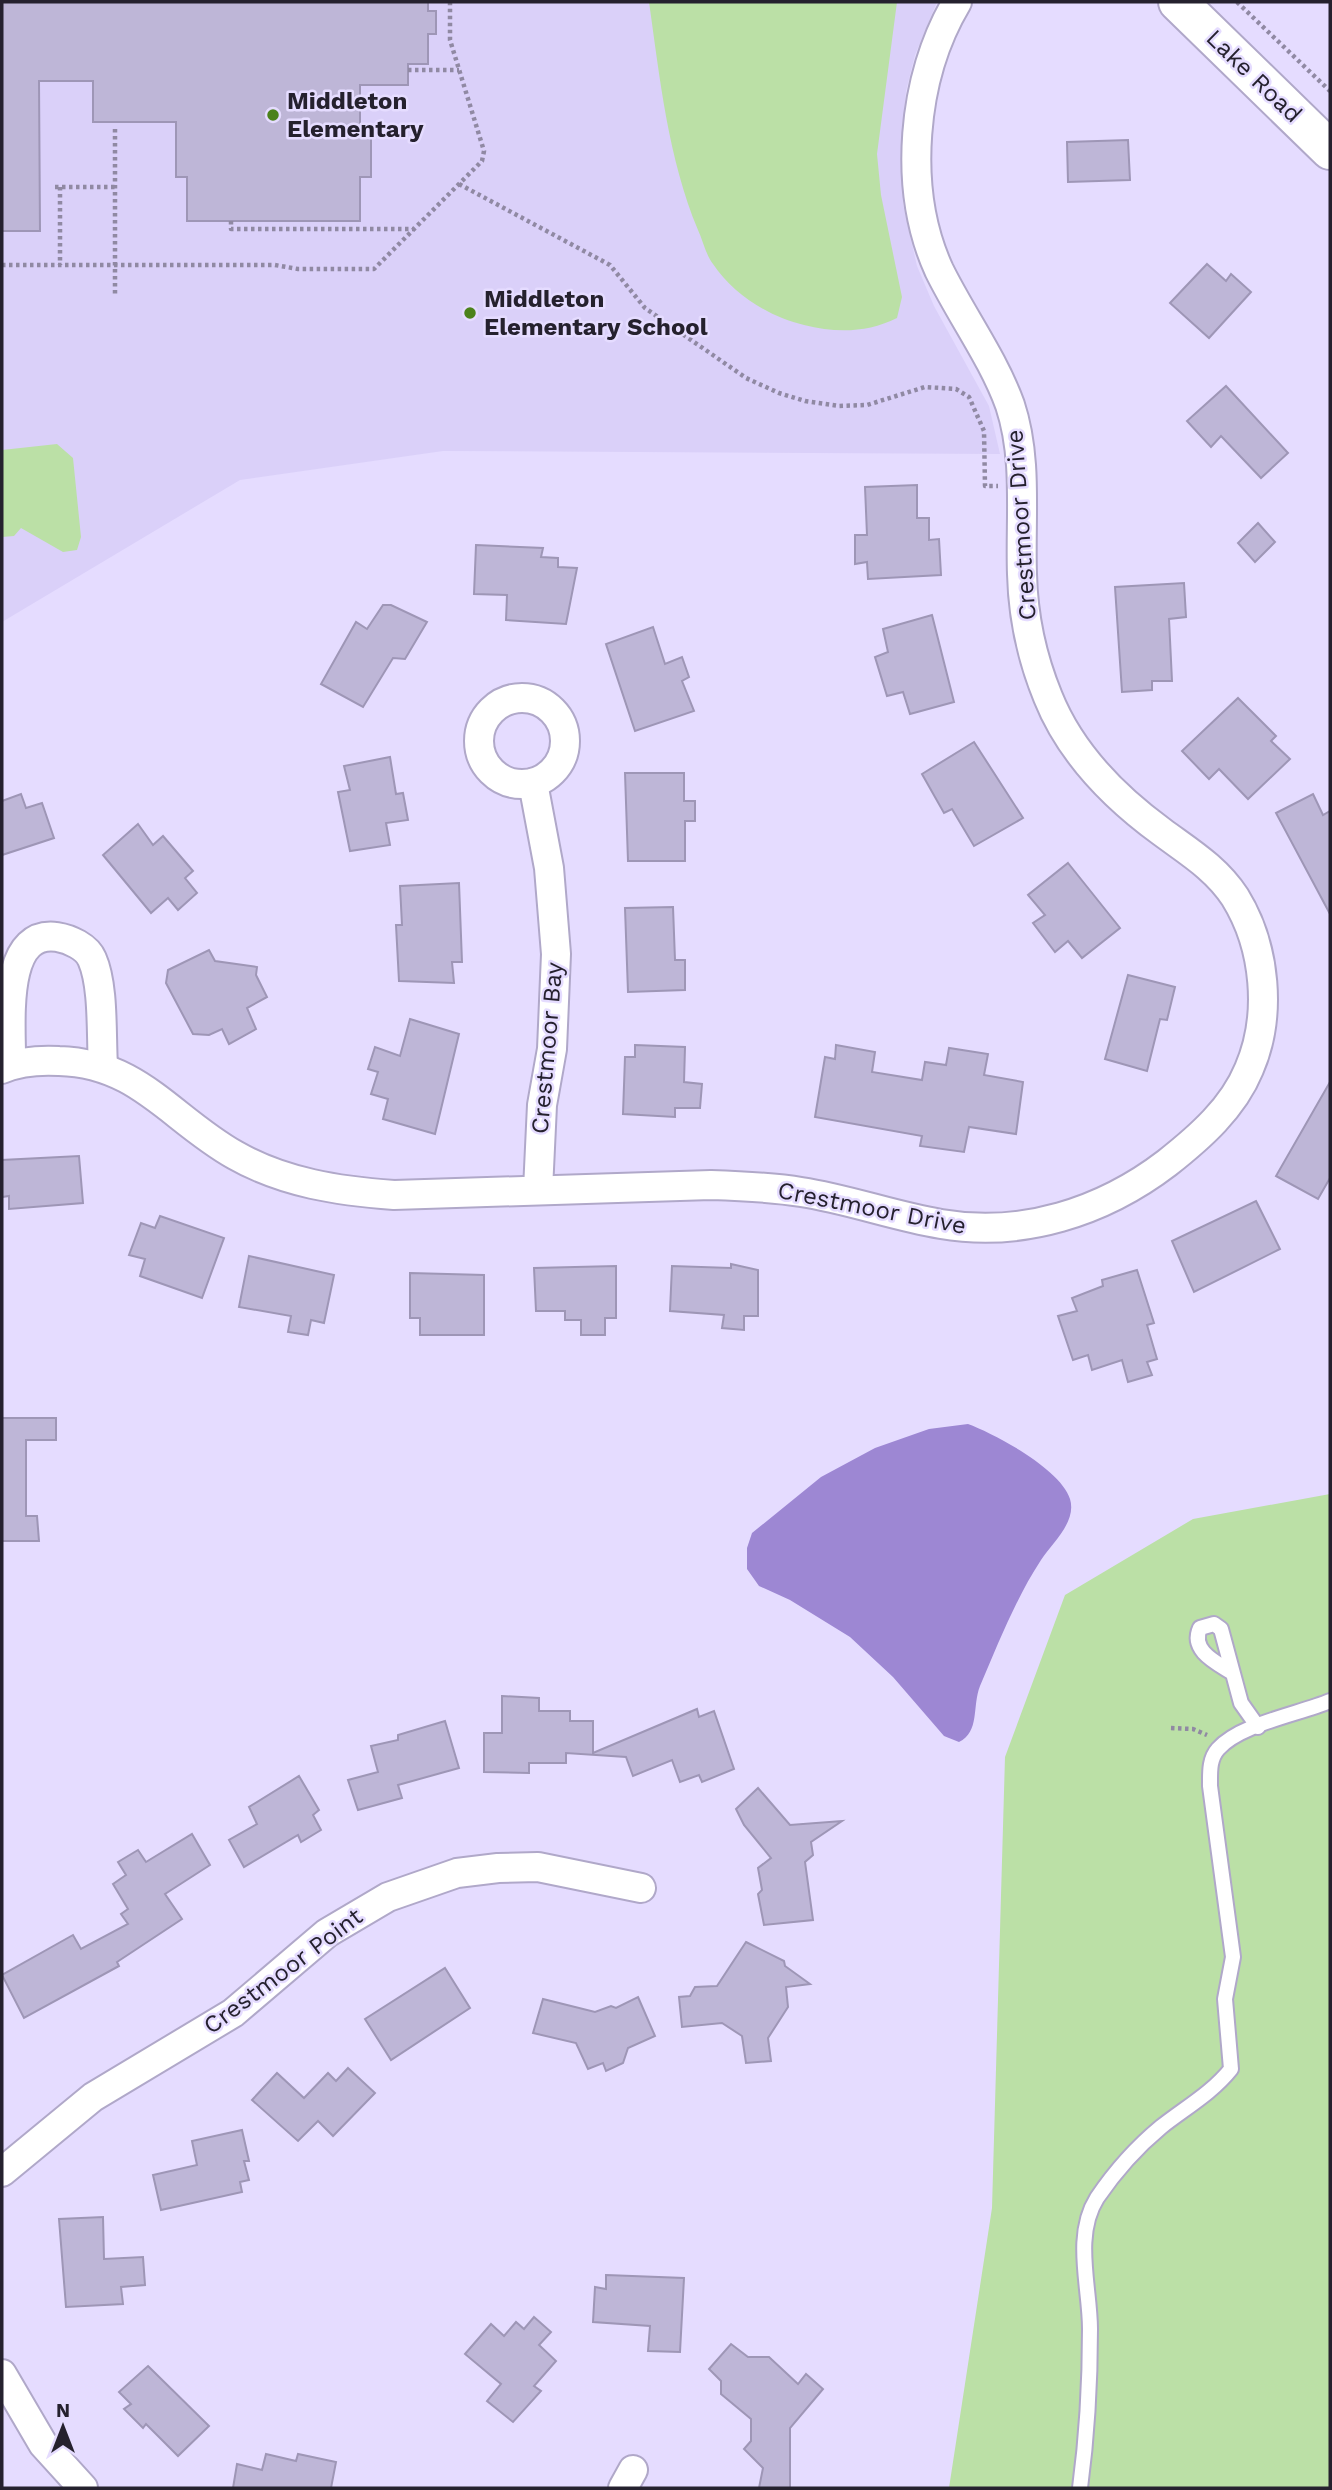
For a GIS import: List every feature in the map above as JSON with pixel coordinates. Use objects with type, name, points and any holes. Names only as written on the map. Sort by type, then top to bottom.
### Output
[{"type":"street","name":"Crestmoor Drive","points":[[6,1067],[41,1060],[103,1066],[126,1077],[235,1156],[308,1185],[394,1195],[711,1185],[757,1187],[802,1192],[962,1227],[1009,1227],[1046,1222],[1120,1193],[1189,1146],[1220,1115],[1243,1083],[1260,1045],[1264,1004],[1260,965],[1250,929],[1236,900],[1218,874],[1139,814],[1097,775],[1064,729],[1049,700],[1035,661],[1026,619],[1022,579],[1018,437],[1009,403],[937,265],[924,227],[918,182],[922,100],[944,25],[957,2]]},
{"type":"street","name":"Lake Road","points":[[1178,2],[1330,150]]},
{"type":"street","name":"Crestmoor Bay","points":[[533,782],[550,868],[556,954],[552,1049],[542,1105],[538,1190]]},
{"type":"street","points":[[6,1067],[13,967],[22,950],[37,938],[56,937],[76,943],[91,955],[103,1066]]},
{"type":"street","name":"Crestmoor Point","points":[[2,2172],[93,2097],[233,2013],[327,1933],[388,1897],[457,1873],[498,1868],[538,1867],[641,1888]]},
{"type":"street","points":[[2,2374],[43,2444],[83,2488]]},
{"type":"lane","points":[[1231,1672],[1241,1703],[1258,1727]]},
{"type":"lane","points":[[1080,2488],[1089,2387],[1090,2326],[1084,2235],[1088,2218],[1109,2183],[1144,2142],[1220,2082],[1231,2069],[1225,1999],[1233,1957],[1210,1786],[1210,1765],[1217,1750],[1223,1745],[1258,1727],[1330,1701]]},
{"type":"path","points":[[2,265],[275,265],[298,269],[374,270],[482,161],[484,151],[450,40],[450,2]]},
{"type":"path","points":[[1237,2],[1330,91]]},
{"type":"path","points":[[408,70],[459,70]]},
{"type":"path","points":[[115,130],[115,295]]},
{"type":"path","points":[[459,184],[610,265],[645,308],[746,378],[779,393],[839,406],[867,405],[925,387],[956,389],[969,397],[984,431],[985,486]]},
{"type":"path","points":[[60,265],[57,187],[115,187]]},
{"type":"path","points":[[231,221],[231,229],[414,229]]},
{"type":"path","points":[[316,221],[316,229]]},
{"type":"path","points":[[1171,1728],[1199,1731],[1223,1745]]},
{"type":"shaded area","name":"Middleton Elementary School","points":[[2,2],[937,2],[915,55],[906,91],[901,146],[903,204],[917,266],[934,306],[989,406],[1000,454],[443,451],[240,480],[2,622]]},
{"type":"shaded area","points":[[968,1424],[1010,1444],[1041,1465],[1064,1488],[1071,1508],[1067,1524],[1041,1560],[1015,1605],[980,1686],[973,1725],[966,1738],[959,1742],[944,1736],[893,1677],[850,1637],[790,1600],[759,1586],[747,1569],[747,1548],[752,1533],[821,1477],[875,1448],[929,1429]]},
{"type":"green space","points":[[649,2],[897,2],[877,154],[881,195],[902,297],[897,318],[874,327],[851,330],[804,325],[753,303],[721,275],[706,252],[679,175],[666,118]]},
{"type":"green space","points":[[57,444],[73,458],[81,537],[77,550],[63,552],[21,528],[14,536],[2,537],[2,450]]},
{"type":"green space","points":[[1330,1494],[1330,2488],[949,2488],[992,2208],[1005,1757],[1065,1595],[1193,1519]]},
{"type":"building","name":"Middleton Elementary","points":[[2,2],[428,2],[428,11],[436,11],[436,34],[428,34],[428,64],[408,64],[408,85],[360,85],[360,125],[371,125],[371,177],[360,177],[360,221],[187,221],[187,177],[176,177],[176,122],[93,122],[93,81],[39,81],[40,231],[2,231]]},
{"type":"building","points":[[1128,140],[1130,180],[1068,182],[1067,142]]},
{"type":"building","points":[[1207,264],[1226,281],[1231,274],[1251,292],[1209,338],[1170,303]]},
{"type":"building","points":[[1226,386],[1288,453],[1261,478],[1221,436],[1211,447],[1187,421]]},
{"type":"building","points":[[917,485],[917,518],[929,518],[929,540],[939,539],[941,575],[868,579],[867,562],[855,564],[855,535],[867,535],[865,487]]},
{"type":"building","points":[[1258,523],[1275,542],[1255,562],[1238,543]]},
{"type":"building","points":[[476,545],[543,548],[541,557],[558,558],[558,567],[577,568],[566,624],[506,620],[507,595],[474,594]]},
{"type":"building","points":[[1184,583],[1186,617],[1169,619],[1172,681],[1152,681],[1152,690],[1122,692],[1115,587]]},
{"type":"building","points":[[383,605],[391,605],[427,622],[405,659],[393,658],[363,707],[321,684],[356,622],[367,629]]},
{"type":"building","points":[[932,615],[954,702],[910,714],[903,692],[887,696],[875,657],[888,652],[883,629]]},
{"type":"building","points":[[653,627],[665,664],[682,657],[689,677],[682,681],[694,711],[635,731],[606,644]]},
{"type":"building","points":[[1238,698],[1276,736],[1271,741],[1290,759],[1248,799],[1219,769],[1209,779],[1182,751]]},
{"type":"building","points":[[974,742],[1023,818],[974,846],[952,809],[944,813],[922,774]]},
{"type":"building","points":[[390,757],[396,794],[403,793],[408,820],[386,823],[390,845],[350,851],[338,792],[350,790],[344,766]]},
{"type":"building","points":[[625,773],[684,773],[684,801],[695,801],[695,821],[685,821],[685,861],[628,861]]},
{"type":"building","points":[[21,794],[26,808],[42,803],[54,838],[2,855],[2,801]]},
{"type":"building","points":[[1313,794],[1323,815],[1330,811],[1330,914],[1276,813]]},
{"type":"building","points":[[138,824],[153,845],[163,836],[193,871],[185,878],[197,893],[178,910],[168,898],[151,913],[103,855]]},
{"type":"building","points":[[1068,863],[1120,928],[1082,958],[1068,941],[1055,952],[1033,923],[1045,915],[1028,895]]},
{"type":"building","points":[[459,883],[462,962],[452,962],[454,983],[399,981],[396,925],[402,925],[400,886]]},
{"type":"building","points":[[673,907],[675,960],[685,960],[685,990],[628,992],[625,908]]},
{"type":"building","points":[[209,950],[215,961],[257,967],[256,975],[267,997],[247,1008],[256,1029],[229,1044],[222,1029],[209,1035],[193,1034],[166,983],[168,970]]},
{"type":"building","points":[[1128,975],[1175,987],[1167,1020],[1160,1019],[1147,1071],[1105,1059]]},
{"type":"building","points":[[410,1019],[459,1034],[435,1134],[383,1119],[388,1099],[371,1094],[378,1072],[368,1069],[375,1047],[400,1056]]},
{"type":"building","points":[[635,1045],[685,1047],[684,1082],[702,1084],[700,1108],[675,1108],[675,1117],[623,1114],[625,1057],[635,1057]]},
{"type":"building","points":[[836,1045],[875,1052],[872,1072],[922,1080],[925,1062],[946,1065],[949,1048],[988,1054],[984,1075],[1023,1082],[1016,1134],[969,1127],[964,1152],[920,1146],[922,1136],[815,1117],[825,1057],[835,1059]]},
{"type":"building","points":[[1330,1082],[1330,1178],[1318,1199],[1276,1176]]},
{"type":"building","points":[[79,1156],[83,1203],[9,1209],[9,1196],[2,1197],[2,1160]]},
{"type":"building","points":[[1256,1201],[1280,1249],[1194,1292],[1172,1241]]},
{"type":"building","points":[[160,1216],[224,1238],[202,1298],[140,1276],[145,1259],[129,1255],[141,1223],[155,1228]]},
{"type":"building","points":[[249,1256],[334,1275],[324,1323],[311,1320],[308,1335],[288,1332],[291,1316],[239,1307]]},
{"type":"building","points":[[731,1264],[758,1270],[758,1316],[744,1316],[744,1330],[722,1328],[724,1315],[670,1311],[672,1266],[731,1268]]},
{"type":"building","points":[[616,1266],[616,1318],[605,1318],[605,1335],[581,1335],[581,1320],[565,1320],[565,1311],[536,1311],[534,1268]]},
{"type":"building","points":[[1137,1270],[1154,1323],[1147,1325],[1157,1359],[1147,1362],[1152,1375],[1128,1382],[1122,1360],[1092,1370],[1088,1355],[1073,1360],[1058,1316],[1077,1311],[1072,1298],[1103,1286],[1102,1280]]},
{"type":"building","points":[[410,1273],[484,1275],[484,1335],[420,1335],[420,1318],[410,1318]]},
{"type":"building","points":[[2,1418],[56,1418],[56,1440],[26,1440],[26,1516],[37,1516],[39,1541],[2,1541]]},
{"type":"building","points":[[502,1696],[539,1698],[539,1711],[570,1711],[570,1721],[593,1721],[593,1753],[697,1709],[699,1717],[714,1711],[734,1769],[702,1782],[699,1775],[680,1782],[672,1760],[633,1776],[626,1757],[566,1753],[566,1763],[529,1763],[529,1773],[484,1772],[484,1733],[502,1733]]},
{"type":"building","points":[[445,1721],[459,1768],[398,1785],[402,1798],[358,1810],[348,1780],[378,1772],[371,1746],[398,1740],[398,1735]]},
{"type":"building","points":[[299,1776],[319,1810],[313,1815],[321,1830],[301,1842],[298,1835],[244,1867],[229,1840],[257,1824],[249,1807]]},
{"type":"building","points":[[758,1788],[790,1825],[842,1821],[811,1842],[813,1855],[805,1862],[813,1920],[764,1925],[758,1894],[762,1890],[758,1868],[771,1858],[744,1825],[736,1809]]},
{"type":"building","points":[[192,1834],[210,1865],[165,1894],[182,1919],[117,1962],[119,1966],[24,2018],[2,1975],[73,1935],[81,1949],[128,1924],[121,1914],[128,1909],[113,1884],[126,1875],[118,1862],[138,1850],[146,1862]]},
{"type":"building","points":[[746,1942],[784,1961],[785,1966],[810,1984],[786,1987],[788,2007],[768,2038],[771,2061],[746,2063],[742,2036],[722,2023],[682,2027],[679,1997],[690,1996],[695,1987],[717,1986]]},
{"type":"building","points":[[445,1968],[470,2008],[391,2060],[365,2019]]},
{"type":"building","points":[[638,1997],[655,2036],[628,2048],[623,2063],[606,2071],[603,2063],[588,2069],[576,2043],[533,2033],[543,1999],[595,2012],[611,2006],[616,2008]]},
{"type":"building","points":[[348,2068],[375,2093],[333,2136],[318,2121],[298,2141],[252,2100],[277,2073],[304,2098],[328,2073],[336,2081]]},
{"type":"building","points":[[242,2130],[249,2161],[244,2161],[249,2180],[240,2182],[242,2192],[161,2210],[153,2175],[197,2165],[192,2141]]},
{"type":"building","points":[[103,2217],[104,2259],[143,2257],[145,2285],[121,2287],[123,2304],[66,2307],[59,2219]]},
{"type":"building","points":[[606,2275],[684,2278],[680,2352],[648,2351],[650,2326],[593,2322],[595,2287],[606,2289]]},
{"type":"building","points":[[534,2317],[551,2332],[539,2345],[556,2361],[534,2386],[541,2391],[513,2422],[487,2401],[501,2384],[465,2354],[491,2324],[504,2336],[516,2322],[524,2329]]},
{"type":"building","points":[[731,2344],[748,2357],[769,2357],[798,2384],[806,2374],[823,2389],[790,2428],[790,2488],[759,2488],[763,2468],[744,2449],[751,2441],[751,2419],[721,2394],[721,2381],[709,2369]]},
{"type":"building","points":[[148,2366],[209,2426],[178,2456],[146,2424],[143,2428],[124,2409],[131,2404],[119,2392]]},
{"type":"building","points":[[266,2454],[296,2461],[298,2454],[336,2462],[331,2488],[233,2488],[237,2464],[262,2470]]},
{"type":"place","name":"Middleton Elementary","points":[[273,115]]},
{"type":"place","name":"Middleton Elementary School","points":[[470,313]]}]
